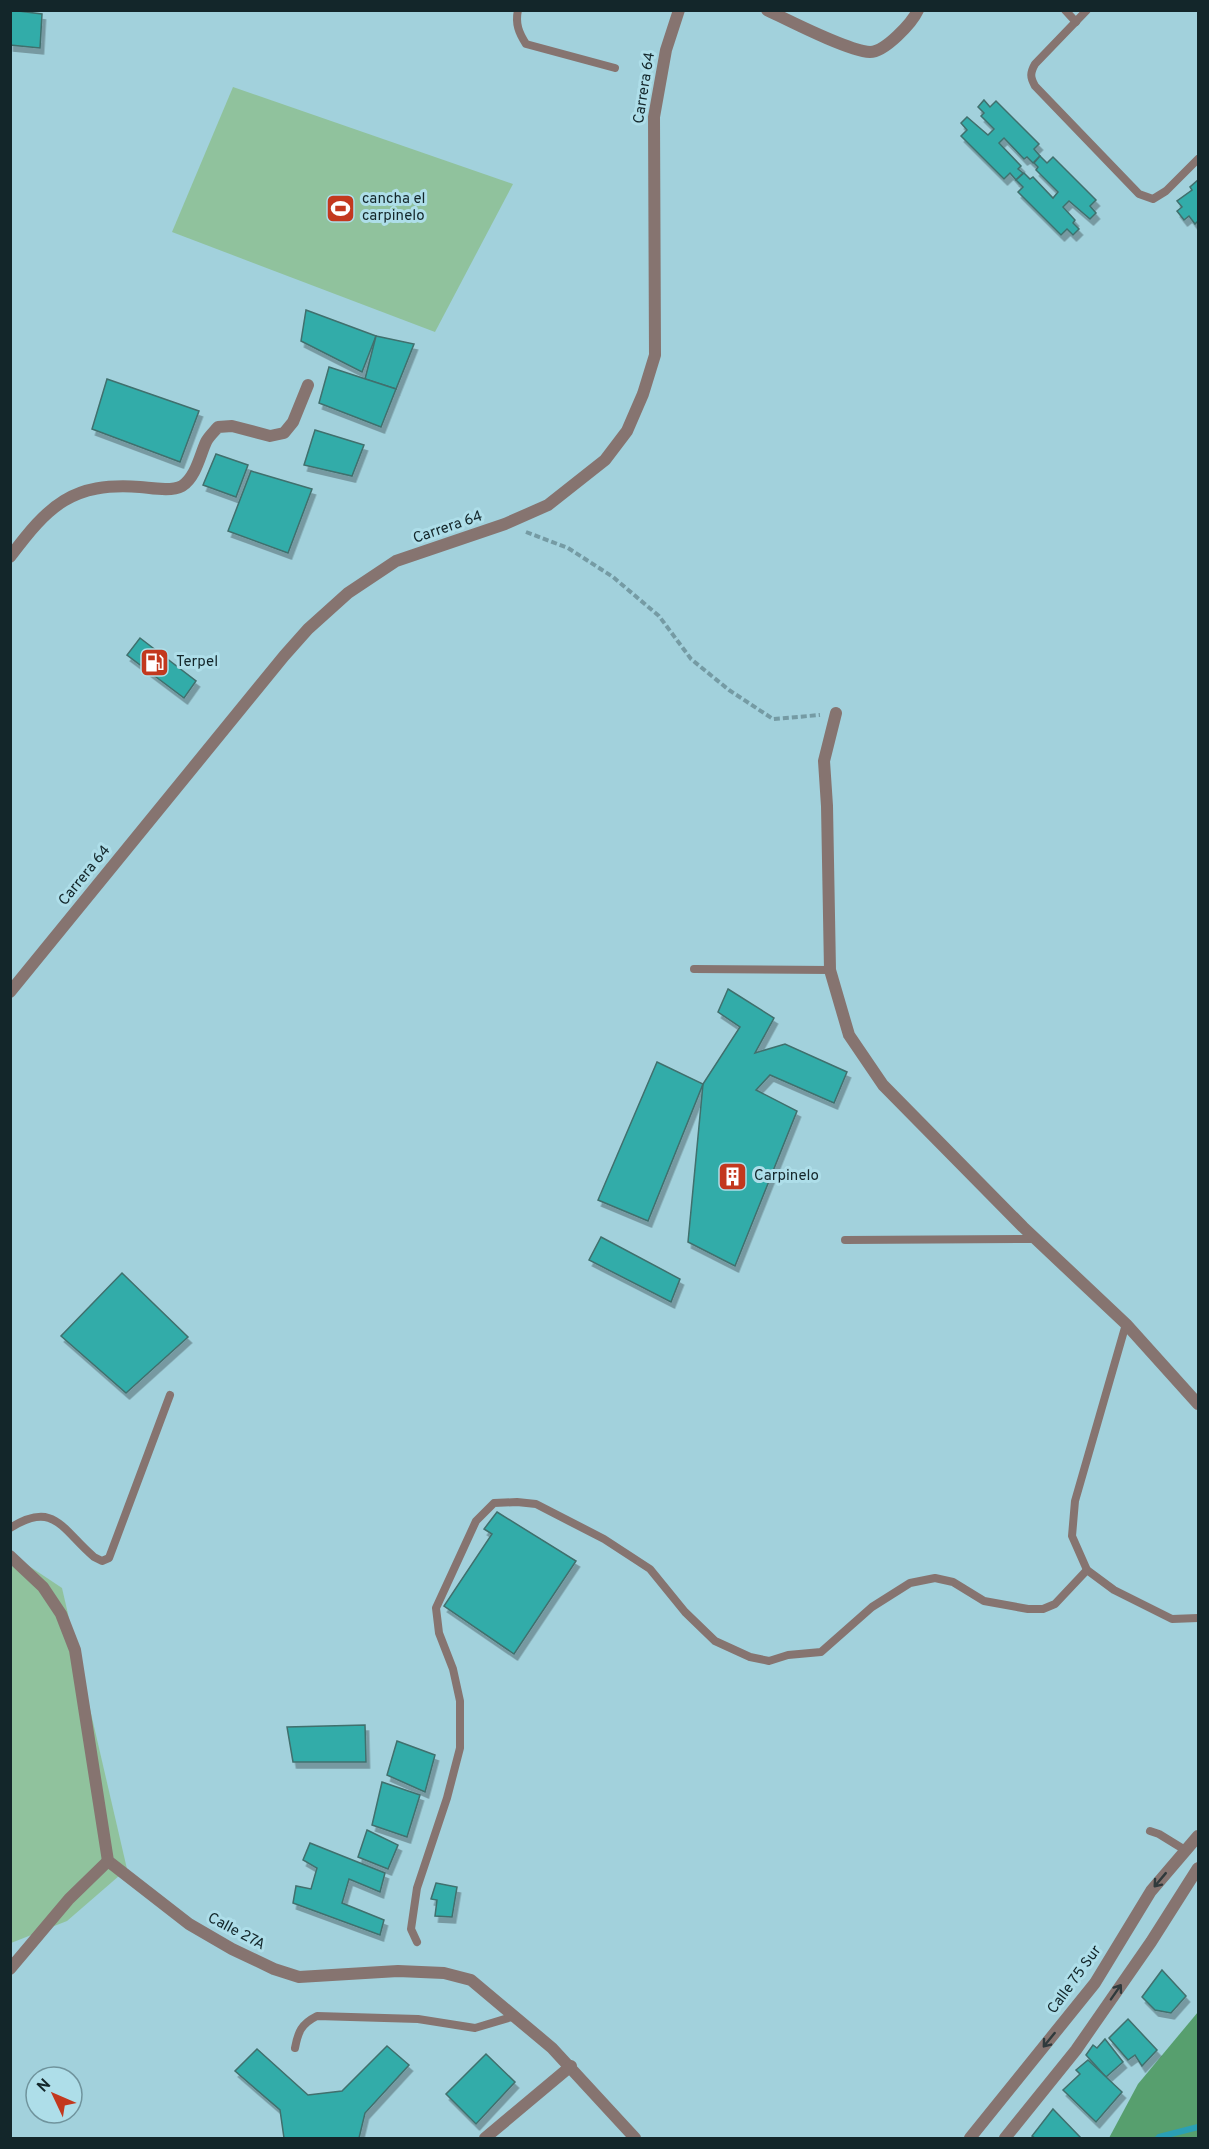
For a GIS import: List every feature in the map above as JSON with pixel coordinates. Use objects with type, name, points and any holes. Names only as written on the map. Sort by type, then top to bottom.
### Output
[{"type":"street","name":"Carrera 64","points":[[10,992],[175,788],[308,629],[348,593],[396,561],[506,524],[548,505],[605,460],[627,431],[656,355],[654,117],[666,50],[679,10]]},
{"type":"street","points":[[767,10],[854,49],[871,52],[879,50],[906,26],[918,10]]},
{"type":"street","points":[[10,557],[35,525],[58,503],[87,490],[120,486],[165,489],[182,486],[193,474],[208,439],[218,428],[232,426],[270,436],[284,433],[293,422],[308,385]]},
{"type":"street","points":[[836,713],[824,761],[830,970],[849,1035],[883,1085],[1035,1239],[1126,1324],[1198,1404]]},
{"type":"street","points":[[10,1556],[43,1587],[61,1614],[75,1650],[108,1861],[69,1899],[10,1969]]},
{"type":"street","name":"Calle 75 Sur","points":[[970,2139],[1095,1983],[1151,1891],[1198,1836]]},
{"type":"street","name":"Calle 27A","points":[[108,1861],[189,1924],[232,1949],[274,1969],[299,1977],[398,1971],[444,1973],[471,1980],[571,2066],[635,2139]]},
{"type":"street","points":[[1005,2139],[1076,2050],[1198,1868]]},
{"type":"street","points":[[485,2139],[571,2066]]},
{"type":"lane","points":[[518,10],[516,20],[526,44],[615,68]]},
{"type":"lane","points":[[1065,10],[1076,22]]},
{"type":"lane","points":[[1087,10],[1035,64],[1030,72],[1035,86],[1139,194],[1146,198],[1153,199],[1166,191],[1198,159]]},
{"type":"lane","points":[[694,969],[830,970]]},
{"type":"lane","points":[[845,1240],[1035,1239]]},
{"type":"lane","points":[[1126,1324],[1075,1501],[1072,1536],[1087,1569],[1114,1590],[1172,1620],[1198,1618]]},
{"type":"lane","points":[[10,1528],[24,1519],[40,1515],[50,1516],[94,1557],[102,1561],[109,1558],[170,1395]]},
{"type":"lane","points":[[417,1942],[411,1929],[417,1888],[447,1798],[460,1748],[460,1701],[453,1669],[439,1633],[436,1608],[476,1521],[494,1503],[536,1504],[604,1539],[650,1569],[686,1612],[715,1641],[750,1657],[769,1661],[788,1655],[821,1652],[872,1607],[910,1583],[935,1578],[953,1582],[984,1601],[1028,1609],[1043,1609],[1054,1604],[1087,1569]]},
{"type":"lane","points":[[1150,1831],[1185,1850]]},
{"type":"lane","points":[[295,2049],[299,2030],[306,2021],[317,2016],[418,2019],[474,2028],[514,2016]]},
{"type":"path","points":[[506,524],[568,548],[613,577],[659,616],[691,659],[729,690],[773,719],[836,713]]},
{"type":"green space","name":"cancha el carpinelo","points":[[233,87],[513,184],[435,332],[172,232]]},
{"type":"green space","points":[[11,1554],[62,1588],[127,1869],[67,1921],[11,1943]]},
{"type":"green space","points":[[1198,2012],[1198,2138],[1109,2138],[1138,2084]]},
{"type":"building","points":[[10,10],[42,14],[40,48],[10,45]]},
{"type":"building","points":[[984,100],[990,107],[996,101],[1039,144],[1034,149],[1040,156],[1033,163],[1027,157],[1024,159],[1004,138],[999,143],[1021,166],[1018,169],[1023,173],[1016,180],[1010,173],[1004,179],[961,136],[967,130],[961,123],[967,117],[988,135],[994,129],[981,116],[984,113],[978,107]]},
{"type":"building","points":[[1040,156],[1047,163],[1053,157],[1096,200],[1090,206],[1096,213],[1090,219],[1069,201],[1063,207],[1075,220],[1073,223],[1079,229],[1073,235],[1067,229],[1061,235],[1018,192],[1023,187],[1016,180],[1024,173],[1030,179],[1033,177],[1053,198],[1058,192],[1036,170],[1038,167],[1034,163]]},
{"type":"building","points":[[1198,180],[1198,221],[1195,224],[1189,216],[1184,220],[1177,211],[1182,207],[1177,201],[1192,190],[1190,187]]},
{"type":"building","points":[[306,310],[376,336],[362,372],[301,341]]},
{"type":"building","points":[[376,336],[414,344],[396,389],[365,379]]},
{"type":"building","points":[[329,367],[396,389],[381,427],[319,403]]},
{"type":"building","points":[[107,379],[199,411],[180,462],[92,429]]},
{"type":"building","points":[[315,430],[364,445],[352,476],[304,465]]},
{"type":"building","points":[[216,454],[248,465],[236,497],[203,485]]},
{"type":"building","points":[[251,471],[312,489],[288,553],[228,531]]},
{"type":"building","name":"Terpel","points":[[140,638],[196,681],[184,698],[127,655]]},
{"type":"building","name":"Carpinelo","points":[[728,989],[774,1018],[755,1053],[785,1044],[847,1072],[834,1103],[770,1075],[756,1090],[797,1111],[735,1266],[688,1242],[703,1084],[740,1027],[718,1012]]},
{"type":"building","points":[[657,1062],[703,1084],[648,1221],[598,1200]]},
{"type":"building","points":[[601,1237],[680,1279],[671,1302],[589,1260]]},
{"type":"building","points":[[122,1273],[188,1337],[126,1393],[61,1336]]},
{"type":"building","points":[[497,1512],[576,1561],[514,1654],[444,1606],[492,1534],[484,1529]]},
{"type":"building","points":[[365,1725],[366,1762],[293,1762],[287,1727]]},
{"type":"building","points":[[397,1741],[435,1755],[425,1792],[387,1775]]},
{"type":"building","points":[[382,1782],[420,1795],[407,1837],[372,1825]]},
{"type":"building","points":[[367,1830],[398,1845],[388,1869],[358,1857]]},
{"type":"building","points":[[310,1843],[385,1873],[380,1892],[349,1879],[342,1903],[384,1920],[380,1935],[293,1903],[296,1886],[311,1889],[317,1868],[303,1860]]},
{"type":"building","points":[[436,1883],[457,1887],[452,1917],[435,1916],[437,1900],[431,1899]]},
{"type":"building","points":[[1162,1970],[1186,1996],[1171,2013],[1155,2010],[1142,1997]]},
{"type":"building","points":[[1128,2019],[1157,2050],[1142,2066],[1135,2055],[1128,2060],[1109,2038]]},
{"type":"building","points":[[1105,2039],[1123,2062],[1106,2077],[1086,2055],[1093,2045],[1097,2048]]},
{"type":"building","points":[[387,2046],[409,2065],[365,2113],[359,2138],[284,2138],[280,2110],[235,2071],[257,2049],[308,2095],[342,2091]]},
{"type":"building","points":[[486,2054],[515,2082],[476,2124],[446,2094]]},
{"type":"building","points":[[1088,2060],[1122,2092],[1096,2122],[1063,2090],[1080,2074],[1076,2070]]},
{"type":"building","points":[[1053,2109],[1081,2138],[1035,2138],[1032,2136]]},
{"type":"waterway","points":[[1158,2138],[1198,2127]]},
{"type":"place","name":"cancha el carpinelo","points":[[341,208]]},
{"type":"place","name":"Terpel","points":[[155,662]]},
{"type":"place","name":"Carpinelo","points":[[733,1176]]}]
